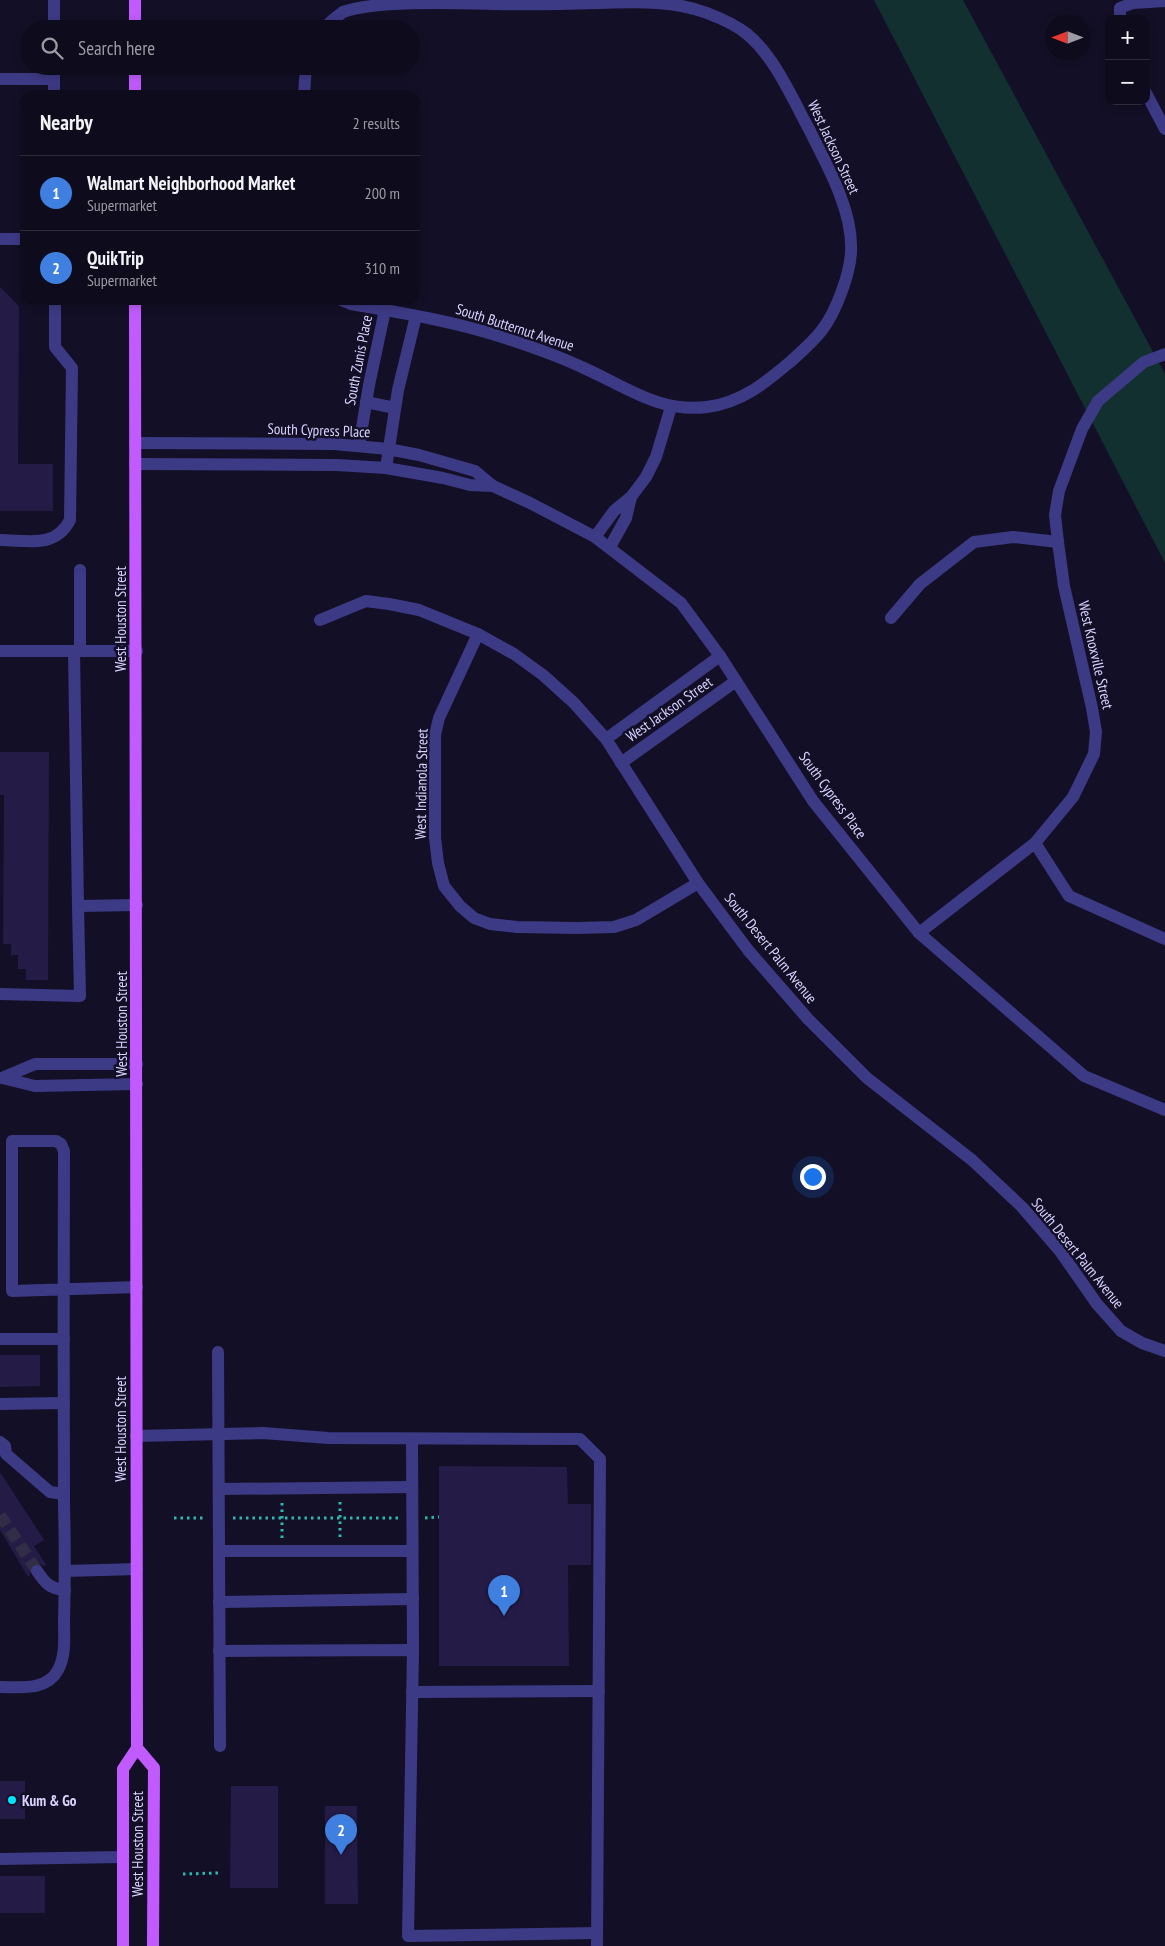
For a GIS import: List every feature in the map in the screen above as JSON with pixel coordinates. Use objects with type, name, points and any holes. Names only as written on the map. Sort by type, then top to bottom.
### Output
[{"type":"main road","points":[[135,0],[135,20]]},
{"type":"main road","points":[[135,75],[135,90]]},
{"type":"main road","name":"West Houston Street","points":[[123,1946],[123,1769],[137,1748],[135,305]]},
{"type":"main road","name":"West Houston Street","points":[[137,1748],[154,1768],[153,1946]]},
{"type":"street","points":[[54,0],[54,20]]},
{"type":"street","name":"West Jackson Street","points":[[334,20],[344,12],[371,2],[399,1],[530,5],[650,2],[681,4],[726,22],[747,35],[765,54],[785,84],[832,174],[842,198],[849,228],[851,253],[845,280],[836,305],[824,327],[806,347],[774,376],[751,393],[731,401],[707,407],[671,408]]},
{"type":"street","points":[[1120,14],[1133,3],[1165,1]]},
{"type":"street","points":[[0,79],[31,75]]},
{"type":"street","points":[[54,75],[54,90]]},
{"type":"street","points":[[304,90],[305,75]]},
{"type":"street","points":[[1150,101],[1165,129]]},
{"type":"street","points":[[0,239],[20,239]]},
{"type":"street","points":[[0,540],[52,539],[65,530],[70,520],[72,368],[55,347],[55,305]]},
{"type":"street","name":"South Butternut Avenue","points":[[357,305],[456,323],[541,350],[671,408]]},
{"type":"street","name":"South Zunis Place","points":[[360,446],[366,402],[385,310]]},
{"type":"street","points":[[386,468],[395,408],[416,316]]},
{"type":"street","name":"West Knoxville Street","points":[[919,933],[1035,843],[1073,797],[1094,754],[1095,740],[1092,708],[1064,586],[1058,542],[1055,515],[1059,492],[1082,429],[1098,401],[1144,362],[1165,354]]},
{"type":"street","points":[[366,402],[395,408]]},
{"type":"street","points":[[595,537],[614,511],[631,497],[646,477],[656,457],[671,408]]},
{"type":"street","name":"South Cypress Place","points":[[135,443],[334,444],[388,449],[442,460],[475,471],[492,486],[530,503],[595,537],[680,603],[720,656],[813,801],[919,933],[1084,1076],[1165,1110]]},
{"type":"street","name":"South Cypress Place","points":[[135,464],[336,465],[386,468],[443,478],[470,485],[492,486]]},
{"type":"street","points":[[610,547],[626,518],[631,497]]},
{"type":"street","points":[[891,618],[920,584],[974,542],[1013,537],[1058,542]]},
{"type":"street","points":[[0,994],[80,996],[77,651],[80,570]]},
{"type":"street","name":"South Desert Palm Avenue","points":[[320,620],[366,601],[418,610],[478,634],[514,654],[543,675],[574,703],[606,739],[698,883],[748,950],[808,1019],[861,1072],[972,1160],[1022,1207],[1060,1251],[1097,1304],[1120,1331],[1142,1344],[1165,1351]]},
{"type":"street","name":"West Indianola Street","points":[[478,634],[439,718],[435,735],[435,838],[438,863],[444,886],[460,906],[474,918],[490,924],[517,928],[614,927],[636,920],[698,883]]},
{"type":"street","points":[[0,651],[136,650]]},
{"type":"street","name":"West Jackson Street","points":[[606,739],[720,656]]},
{"type":"street","name":"West Jackson Street","points":[[621,763],[736,681]]},
{"type":"street","points":[[1035,843],[1069,896],[1165,939]]},
{"type":"street","points":[[78,906],[137,905]]},
{"type":"street","points":[[1,1079],[35,1064],[137,1064]]},
{"type":"street","points":[[48,1064],[48,1086]]},
{"type":"street","points":[[1,1079],[35,1086],[137,1084]]},
{"type":"street","points":[[0,1686],[33,1686],[46,1682],[56,1675],[63,1657],[65,1590],[64,1494],[64,1290],[63,1147],[61,1144],[52,1141],[12,1142],[12,1291],[64,1290],[137,1287]]},
{"type":"street","points":[[0,1339],[64,1339]]},
{"type":"street","points":[[218,1352],[220,1746]]},
{"type":"street","points":[[0,1404],[64,1403]]},
{"type":"street","points":[[136,1436],[263,1433],[328,1438],[580,1439],[600,1459],[597,1946]]},
{"type":"street","points":[[412,1439],[413,1650],[408,1936],[596,1933]]},
{"type":"street","points":[[0,1442],[5,1446],[3,1454],[50,1492],[64,1494]]},
{"type":"street","points":[[219,1488],[412,1487]]},
{"type":"street","points":[[219,1552],[412,1551]]},
{"type":"street","points":[[65,1571],[137,1569]]},
{"type":"street","points":[[37,1571],[48,1586],[65,1590]]},
{"type":"street","points":[[219,1602],[413,1599]]},
{"type":"street","points":[[219,1651],[413,1650]]},
{"type":"street","points":[[412,1692],[600,1691]]},
{"type":"street","points":[[0,1859],[123,1857]]},
{"type":"path","points":[[282,1488],[282,1551]]},
{"type":"path","points":[[340,1488],[340,1551]]},
{"type":"path","points":[[174,1518],[439,1517]]},
{"type":"path","points":[[183,1874],[218,1873]]},
{"type":"green space","points":[[874,0],[963,0],[1165,374],[1165,563]]},
{"type":"building","points":[[0,287],[19,306],[18,464],[53,464],[53,511],[0,511]]},
{"type":"building","points":[[0,752],[49,752],[48,980],[26,980],[26,969],[18,969],[18,955],[11,955],[11,944],[3,944],[4,795],[0,795]]},
{"type":"building","points":[[0,1355],[40,1355],[40,1386],[0,1387]]},
{"type":"building","points":[[439,1466],[567,1467],[568,1504],[591,1504],[591,1565],[568,1565],[569,1666],[439,1666]]},
{"type":"building","points":[[0,1472],[44,1540],[34,1546],[46,1565],[33,1564],[28,1577],[0,1530]]},
{"type":"building","name":"Kum & Go","points":[[0,1781],[25,1781],[25,1819],[0,1819]]},
{"type":"building","points":[[231,1786],[278,1786],[278,1888],[230,1888]]},
{"type":"building","points":[[325,1806],[357,1806],[358,1904],[325,1904]]},
{"type":"building","points":[[0,1876],[45,1876],[45,1913],[0,1913]]},
{"type":"tunnel","points":[[0,1515],[37,1571]]},
{"type":"place","name":"Walmart Neighborhood Market","points":[[504,1616]]},
{"type":"place","name":"Kum & Go","points":[[12,1800]]},
{"type":"place","name":"QuikTrip","points":[[341,1855]]}]
